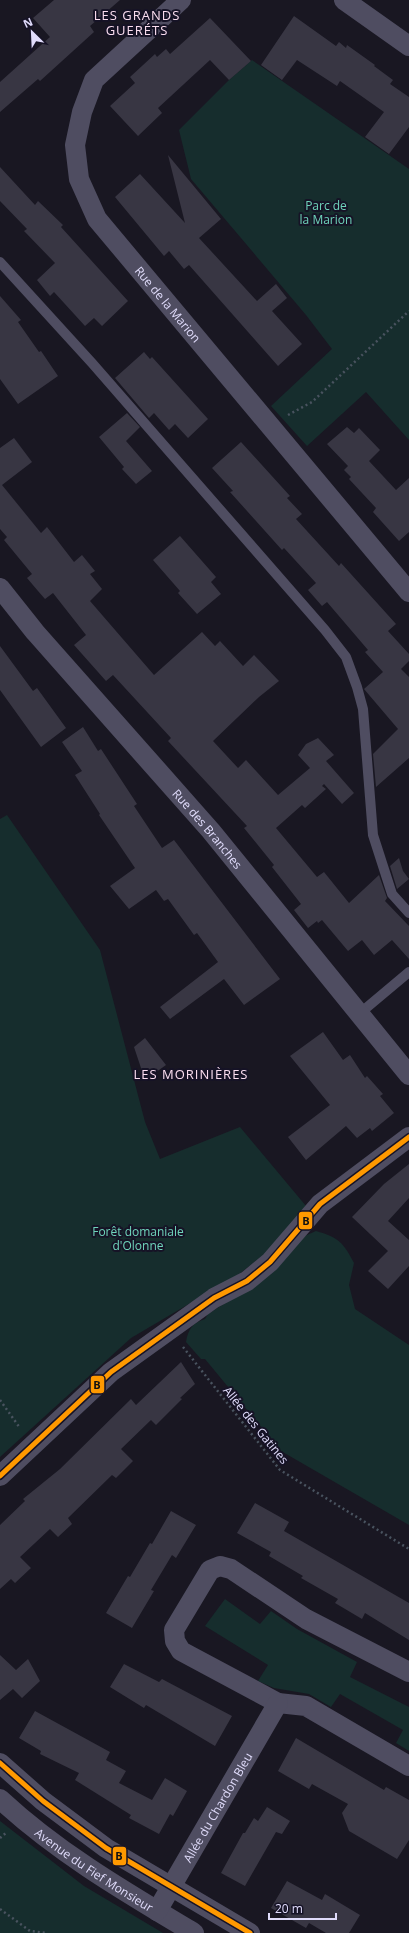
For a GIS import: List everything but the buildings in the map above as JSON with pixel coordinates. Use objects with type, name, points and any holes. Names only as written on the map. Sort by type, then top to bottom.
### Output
[{"type":"street","name":"Rue de la Marion","points":[[181,0],[94,80],[82,112],[75,145],[78,178],[97,219],[409,592]]},
{"type":"street","points":[[344,0],[409,46]]},
{"type":"street","name":"Rue des Branches","points":[[0,588],[35,632],[211,831],[409,1075]]},
{"type":"street","points":[[0,1476],[111,1372],[214,1298],[247,1281],[270,1262],[320,1204],[409,1137]]},
{"type":"street","points":[[409,1672],[306,1619],[231,1569],[220,1566],[210,1570],[174,1630],[175,1641],[181,1651],[278,1703],[306,1706],[409,1766]]},
{"type":"street","name":"Allée du Chardon Bleu","points":[[157,1911],[278,1703]]},
{"type":"street","name":"Avenue du Fief Monsieur","points":[[0,1762],[43,1801],[106,1848],[250,1933]]},
{"type":"street","name":"Avenue du Fief Monsieur","points":[[0,1799],[25,1822],[92,1871],[194,1933]]},
{"type":"lane","points":[[0,262],[107,381],[325,630],[346,657],[363,709],[373,834],[392,894],[409,913]]},
{"type":"lane","points":[[359,1014],[409,972]]},
{"type":"path","points":[[270,425],[312,402],[409,311]]},
{"type":"path","name":"Allée des Gatines","points":[[169,1329],[280,1470],[409,1549]]},
{"type":"path","points":[[0,1400],[33,1444]]},
{"type":"path","points":[[0,1909],[30,1931],[46,1933]]},
{"type":"green space","name":"Parc de la Marion","points":[[252,60],[409,169],[409,440],[366,392],[307,446],[271,406],[332,349],[306,315],[191,179],[179,130],[229,80]]},
{"type":"green space","name":"Forêt domaniale d'Olonne","points":[[7,815],[100,950],[145,1122],[160,1159],[240,1127],[306,1206],[285,1238],[238,1275],[131,1338],[0,1457],[0,819]]},
{"type":"green space","points":[[316,1231],[335,1238],[340,1242],[347,1250],[354,1263],[349,1285],[355,1309],[409,1345],[409,1525],[281,1451],[205,1359],[201,1359],[186,1342],[189,1331],[194,1325],[205,1319],[208,1314],[271,1274],[298,1239]]},
{"type":"green space","points":[[225,1599],[260,1624],[271,1611],[297,1629],[357,1662],[350,1677],[409,1707],[409,1751],[396,1743],[403,1730],[340,1694],[331,1707],[309,1694],[274,1688],[258,1681],[268,1665],[205,1626]]},
{"type":"green space","points":[[0,1821],[84,1886],[163,1933],[0,1933]]},
{"type":"transit line","name":"B","points":[[0,1476],[111,1372],[214,1298],[247,1281],[270,1262],[320,1204],[409,1137]]},
{"type":"transit line","name":"B","points":[[0,1763],[43,1801],[106,1848],[250,1933]]},
{"type":"district","name":"LES GRANDS GUERÉTS","points":[[137,22]]},
{"type":"district","name":"LES MORINIÈRES","points":[[191,1074]]}]
